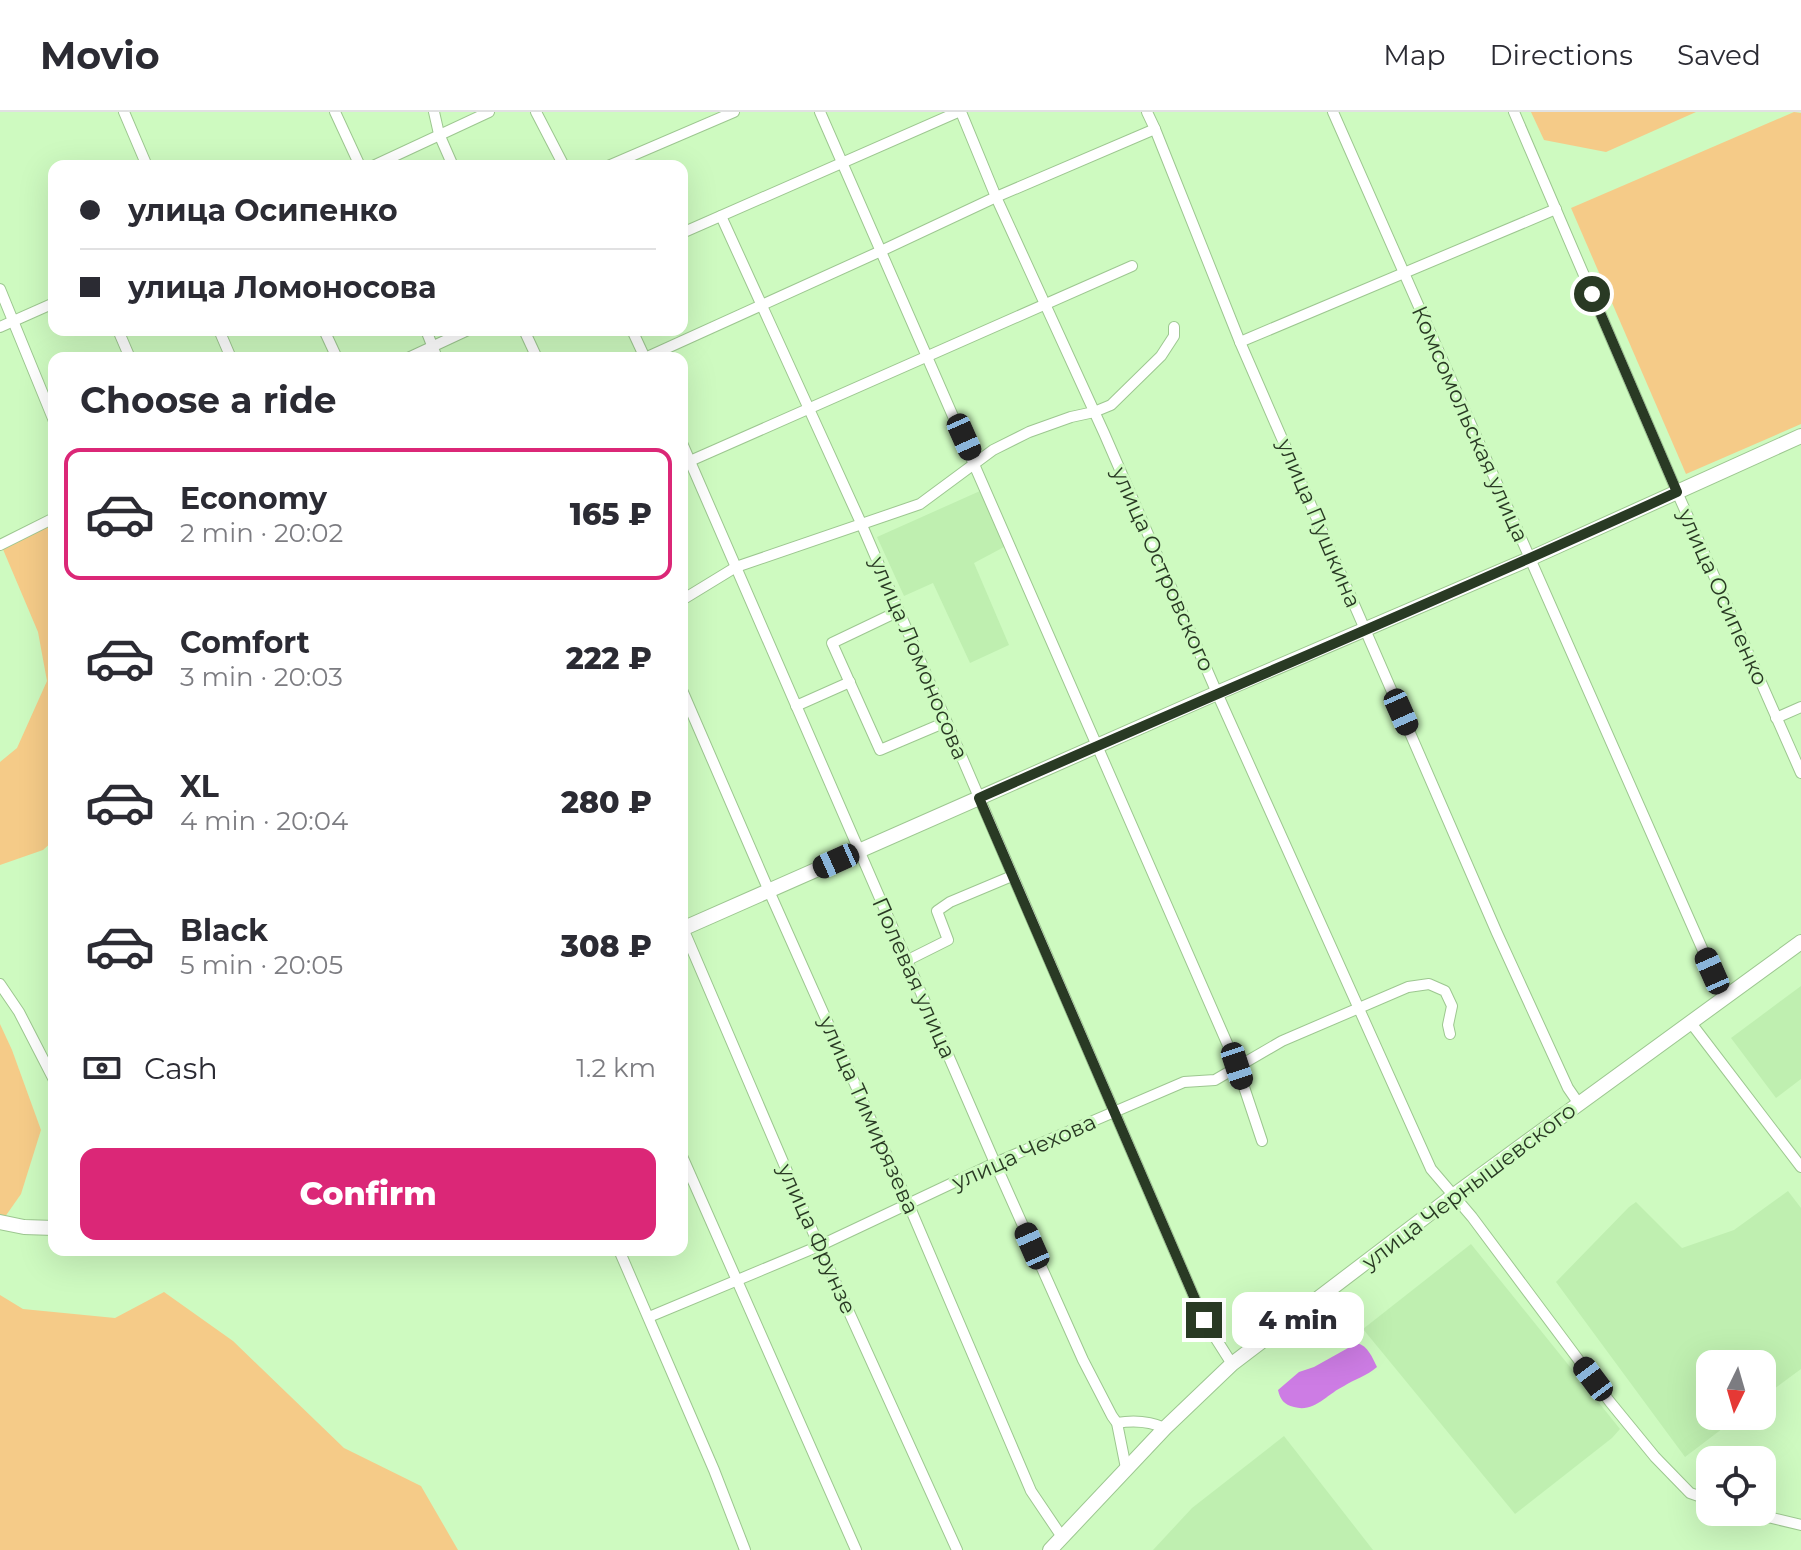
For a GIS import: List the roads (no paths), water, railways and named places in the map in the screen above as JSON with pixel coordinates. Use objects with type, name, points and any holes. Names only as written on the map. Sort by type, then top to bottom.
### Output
[{"type":"street","points":[[124,112],[144,160]]},
{"type":"street","points":[[335,112],[357,160]]},
{"type":"street","points":[[434,112],[450,160]]},
{"type":"street","points":[[385,160],[489,112]]},
{"type":"street","points":[[536,112],[561,160]]},
{"type":"street","points":[[622,160],[734,112]]},
{"type":"street","points":[[820,112],[1237,1066],[1262,1141]]},
{"type":"street","points":[[688,230],[959,112]]},
{"type":"street","name":"улица Островского","points":[[959,112],[1431,1169],[1610,1402],[1655,1457],[1690,1493],[1696,1495]]},
{"type":"street","name":"улица Пушкина","points":[[1147,112],[1240,342],[1497,933],[1568,1088],[1579,1104]]},
{"type":"street","name":"Комсомольская улица","points":[[1333,112],[1724,998]]},
{"type":"street","name":"улица Осипенко","points":[[1514,112],[1801,773]]},
{"type":"street","points":[[658,352],[996,197],[1155,129]]},
{"type":"street","points":[[1240,342],[1556,209]]},
{"type":"street","name":"улица Ломоносова","points":[[721,216],[861,523],[1204,1320],[1232,1364]]},
{"type":"street","points":[[690,461],[1132,266]]},
{"type":"street","points":[[0,289],[48,406]]},
{"type":"street","points":[[0,327],[48,306]]},
{"type":"street","points":[[688,596],[736,567],[920,504],[993,450],[1029,432],[1111,405],[1161,356],[1174,336],[1174,327]]},
{"type":"street","points":[[436,352],[459,336]]},
{"type":"street","points":[[688,925],[1529,559],[1801,436]]},
{"type":"street","name":"Полевая улица","points":[[688,456],[995,1163],[1083,1360],[1117,1423],[1126,1468]]},
{"type":"street","points":[[0,545],[48,521]]},
{"type":"street","points":[[899,611],[832,643],[880,750],[946,722]]},
{"type":"street","points":[[796,706],[850,682]]},
{"type":"street","name":"улица Тимирязева","points":[[688,704],[1031,1491],[1062,1537]]},
{"type":"street","points":[[1776,718],[1801,707]]},
{"type":"street","points":[[906,961],[948,940],[937,911],[950,902],[1012,876]]},
{"type":"street","name":"улица Фрунзе","points":[[688,942],[819,1246],[957,1550]]},
{"type":"street","name":"улица Чернышевского","points":[[1050,1550],[1165,1428],[1232,1364],[1454,1195],[1801,942]]},
{"type":"street","points":[[0,984],[19,1012],[48,1068]]},
{"type":"street","name":"улица Чехова","points":[[649,1317],[819,1246],[995,1163],[1184,1082],[1215,1080],[1282,1041],[1408,987],[1429,984],[1445,991],[1452,1006],[1448,1025],[1450,1034]]},
{"type":"street","points":[[1691,1023],[1801,1167]]},
{"type":"street","points":[[688,1170],[856,1550]]},
{"type":"street","points":[[0,1222],[48,1228]]},
{"type":"street","points":[[622,1256],[745,1550]]},
{"type":"street","points":[[1117,1423],[1152,1423],[1165,1428]]},
{"type":"street","points":[[1776,1519],[1801,1525]]}]
